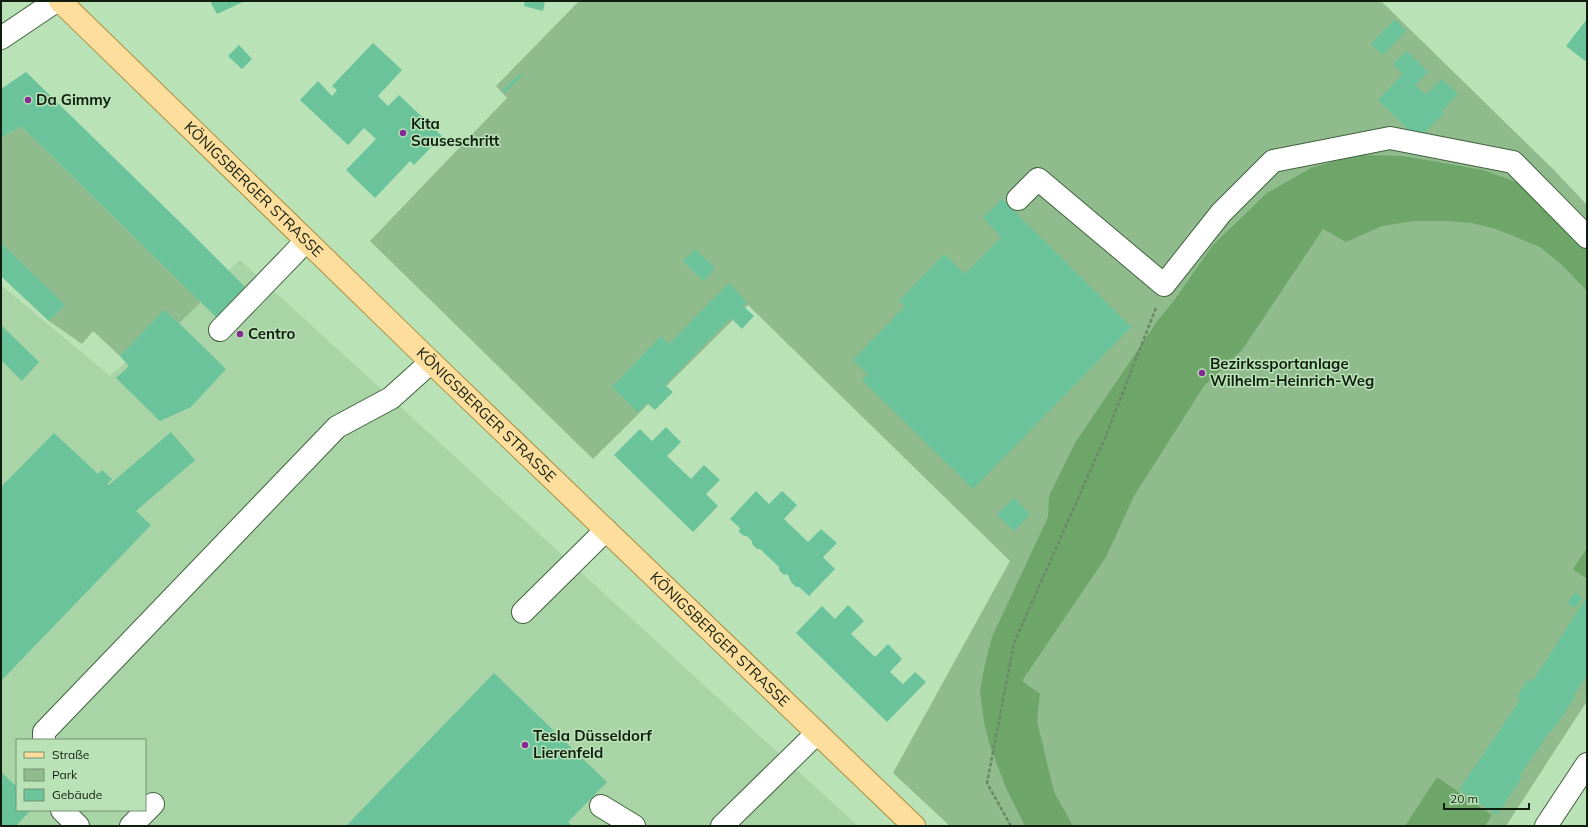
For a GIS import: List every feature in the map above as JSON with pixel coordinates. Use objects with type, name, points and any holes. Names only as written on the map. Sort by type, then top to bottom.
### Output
[{"type":"main road","name":"KÖNIGSBERGER STRASSE","points":[[60,1],[431,362],[914,826]]},
{"type":"street","points":[[1,38],[56,1]]},
{"type":"street","points":[[1018,199],[1038,179],[1164,285],[1221,213],[1273,161],[1390,138],[1513,162],[1587,237]]},
{"type":"street","points":[[220,330],[306,241]]},
{"type":"street","points":[[44,739],[44,732],[337,427],[391,398],[431,362]]},
{"type":"street","points":[[523,612],[606,530]]},
{"type":"street","points":[[722,826],[817,732]]},
{"type":"street","points":[[1546,826],[1587,764]]},
{"type":"street","points":[[146,810],[152,804]]},
{"type":"street","points":[[601,806],[634,826]]},
{"type":"street","points":[[131,826],[145,811]]},
{"type":"path","points":[[1011,826],[988,783],[1014,643],[1107,433],[1164,285]]},
{"type":"shaded area","points":[[1356,155],[1403,156],[1483,170],[1525,185],[1587,231],[1587,291],[1563,266],[1540,247],[1496,229],[1472,223],[1415,221],[1382,226],[1346,242],[1323,229],[1242,350],[1204,386],[1134,496],[1106,557],[1022,681],[1040,694],[1037,721],[1054,792],[1073,826],[1025,826],[1006,788],[989,743],[984,722],[980,691],[992,637],[1048,517],[1049,496],[1075,443],[1158,320],[1173,302],[1213,245],[1267,193],[1311,168]]},
{"type":"shaded area","points":[[240,260],[858,826],[1,826],[1,285],[110,376]]},
{"type":"shaded area","points":[[1587,548],[1587,579],[1573,569]]},
{"type":"shaded area","points":[[1437,777],[1492,815],[1485,826],[1405,826]]},
{"type":"green space","name":"Bezirkssportanlage Wilhelm-Heinrich-Weg","points":[[579,1],[1381,1],[1555,171],[1587,205],[1587,701],[1506,826],[950,826],[893,773],[1010,561],[748,305],[593,459],[370,241],[507,98],[496,86]]},
{"type":"green space","points":[[21,126],[201,302],[179,323],[164,311],[120,356],[93,331],[82,344],[49,321],[1,276],[1,138]]},
{"type":"building","points":[[210,1],[245,1],[217,14]]},
{"type":"building","points":[[525,1],[545,1],[543,11],[524,6]]},
{"type":"building","points":[[1395,19],[1406,31],[1383,55],[1371,44]]},
{"type":"building","points":[[1587,19],[1587,58],[1585,61],[1566,46]]},
{"type":"building","points":[[373,43],[402,70],[378,96],[388,106],[399,95],[442,136],[414,165],[410,161],[375,198],[346,170],[376,139],[364,128],[348,145],[300,100],[318,81],[332,96],[337,90],[332,86]]},
{"type":"building","points":[[239,45],[252,59],[242,69],[228,56]]},
{"type":"building","points":[[1407,51],[1428,72],[1415,85],[1426,95],[1442,79],[1458,94],[1442,111],[1444,113],[1418,139],[1378,100],[1403,74],[1393,64]]},
{"type":"building","points":[[26,72],[245,287],[216,317],[21,126],[1,138],[1,89]]},
{"type":"building","points":[[520,73],[522,76],[505,93],[502,91]]},
{"type":"building","points":[[1002,199],[1131,327],[973,489],[862,380],[868,374],[853,360],[905,306],[899,301],[944,254],[965,274],[1001,237],[983,218]]},
{"type":"building","points":[[1,243],[65,305],[49,321],[1,276]]},
{"type":"building","points":[[695,249],[715,268],[703,281],[683,261]]},
{"type":"building","points":[[729,283],[747,302],[743,306],[754,316],[742,329],[731,318],[665,385],[673,392],[655,410],[647,403],[638,412],[612,387],[661,336],[669,344]]},
{"type":"building","points":[[164,310],[226,369],[191,407],[160,421],[116,378],[129,366],[120,356]]},
{"type":"building","points":[[1,325],[39,362],[22,381],[1,360]]},
{"type":"building","points":[[666,427],[681,442],[667,456],[691,479],[704,465],[720,480],[706,494],[718,506],[693,532],[614,455],[640,429],[652,441]]},
{"type":"building","points":[[171,432],[195,460],[136,511],[151,525],[1,681],[1,487],[54,433],[98,474],[102,470],[112,479],[107,484],[109,485]]},
{"type":"building","points":[[756,491],[769,504],[782,491],[797,505],[784,519],[808,542],[821,529],[837,543],[823,557],[835,569],[809,596],[799,587],[796,587],[791,582],[787,574],[784,575],[779,570],[779,567],[760,549],[757,549],[752,544],[752,541],[747,536],[744,536],[739,532],[740,528],[730,519]]},
{"type":"building","points":[[1014,498],[1030,514],[1014,531],[997,515]]},
{"type":"building","points":[[1575,592],[1583,598],[1575,608],[1567,603]]},
{"type":"building","points":[[1587,597],[1587,675],[1573,696],[1575,697],[1520,775],[1522,777],[1497,815],[1459,790],[1520,700],[1517,697],[1528,679],[1532,682]]},
{"type":"building","points":[[848,605],[864,621],[851,634],[875,657],[888,644],[902,659],[890,672],[903,684],[915,672],[926,682],[887,722],[796,633],[822,606],[835,619]]},
{"type":"building","points":[[494,673],[607,782],[568,822],[573,826],[346,826]]},
{"type":"building","points":[[1,772],[16,786],[16,811],[30,811],[16,826],[1,826]]},
{"type":"place","name":"Da Gimmy","points":[[28,100]]},
{"type":"place","name":"Kita Sauseschritt","points":[[403,133]]},
{"type":"place","name":"Centro","points":[[240,334]]},
{"type":"place","name":"Bezirkssportanlage Wilhelm-Heinrich-Weg","points":[[1202,373]]},
{"type":"place","name":"Tesla Düsseldorf Lierenfeld","points":[[525,745]]}]
